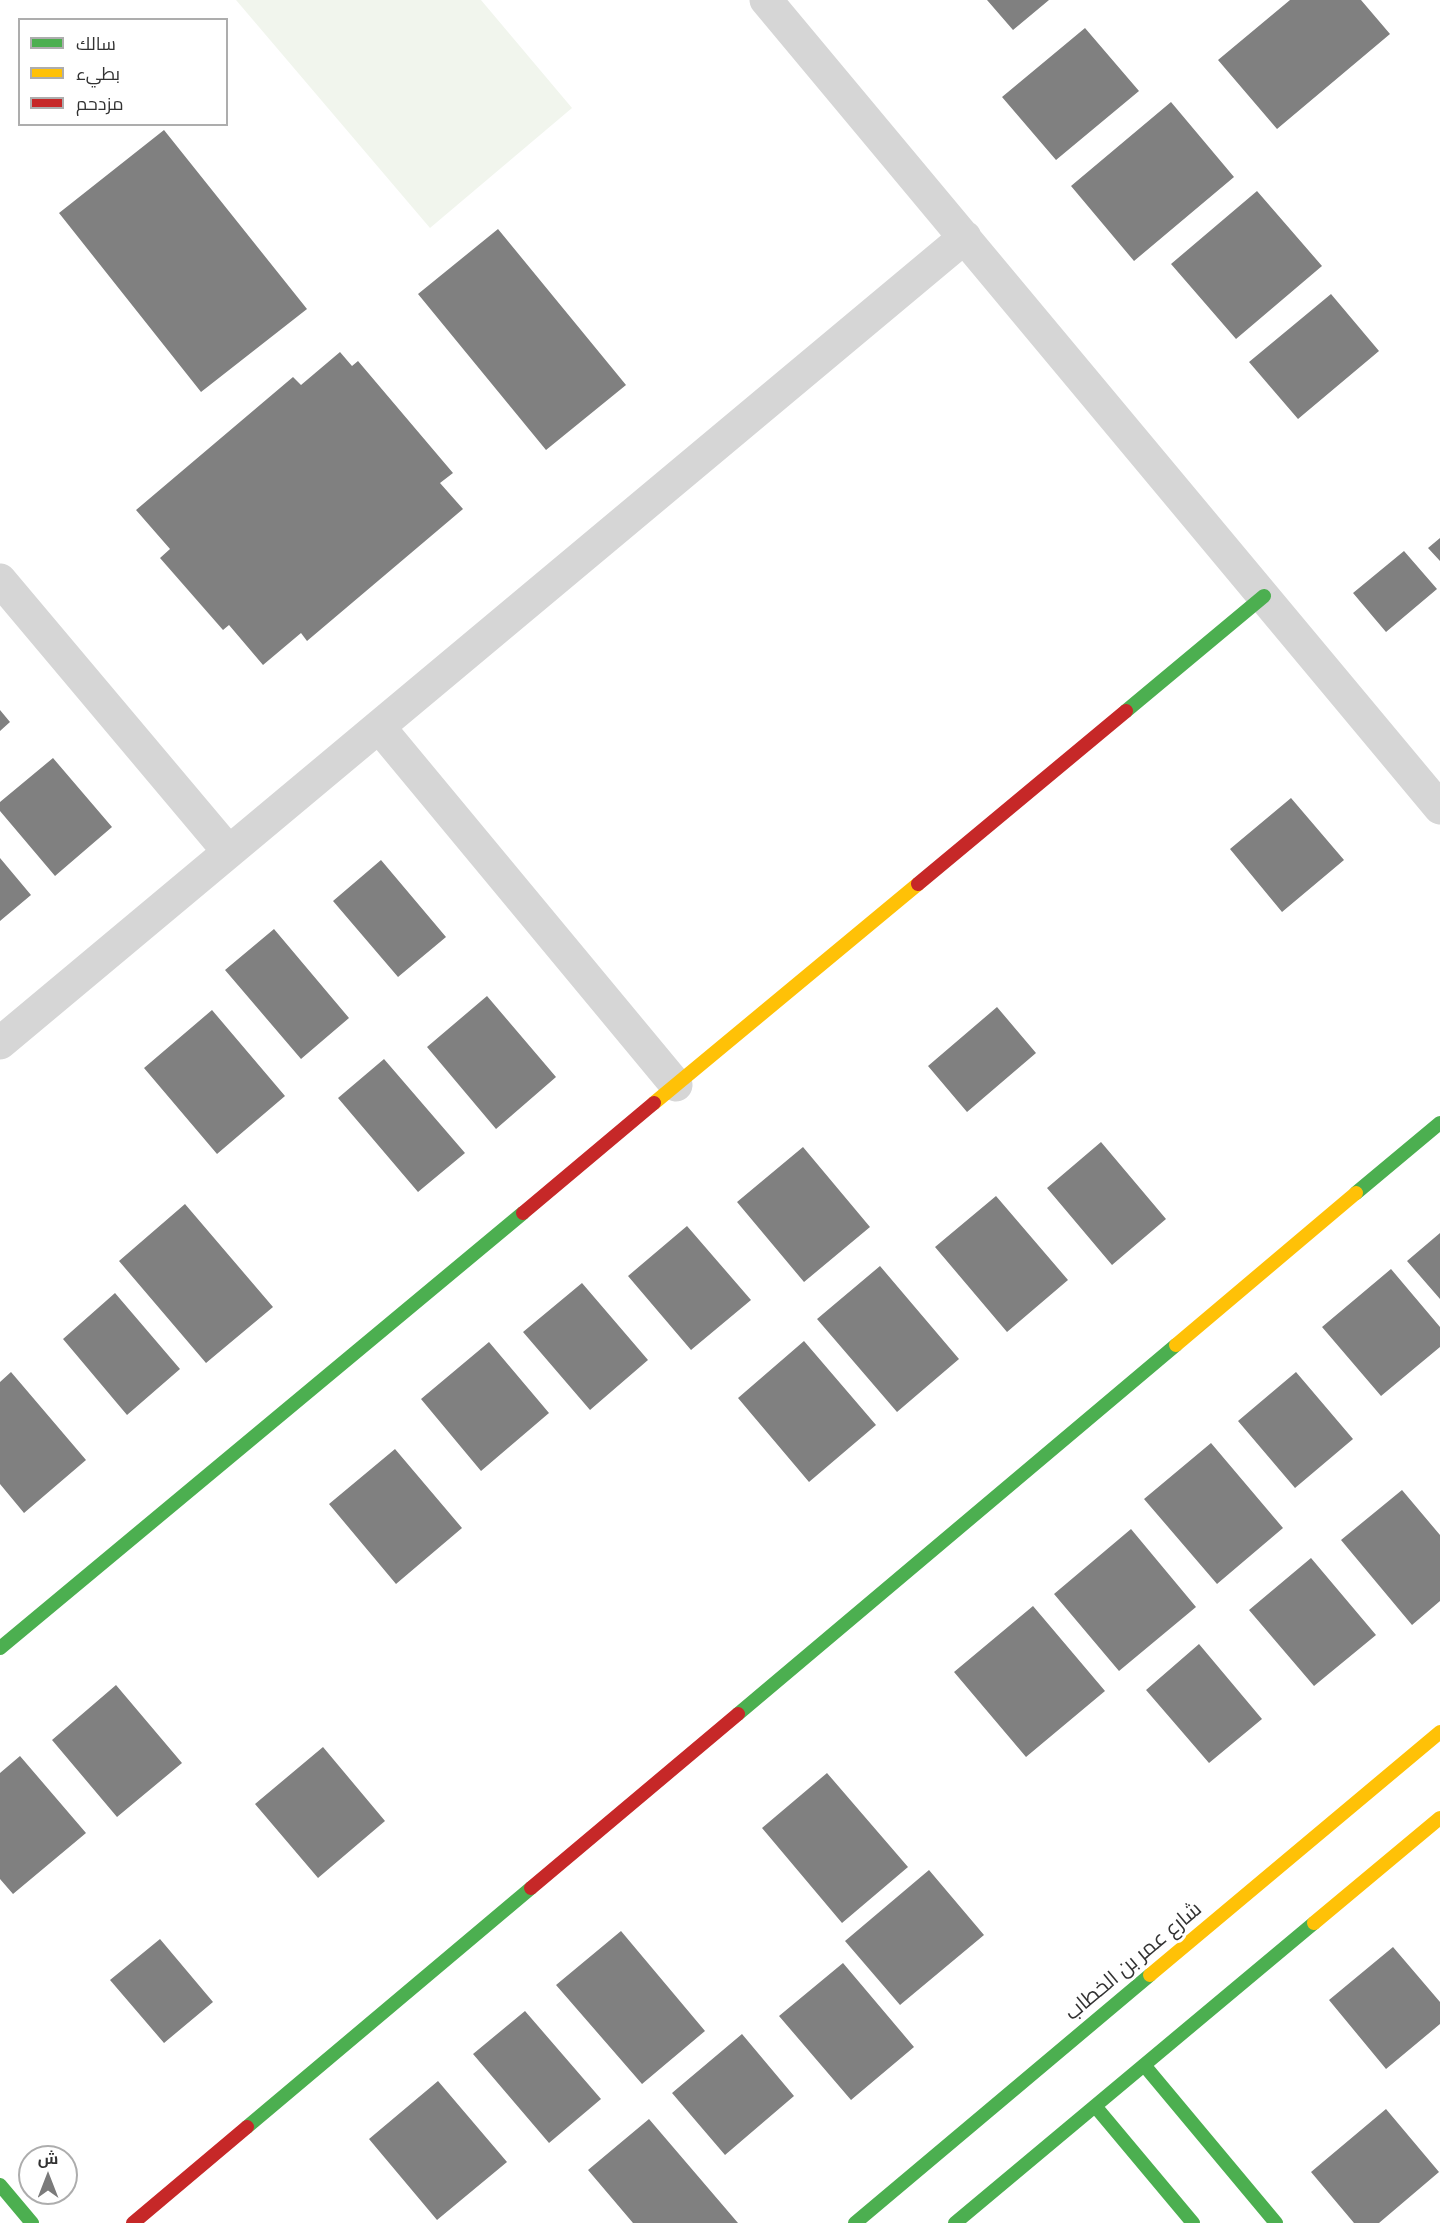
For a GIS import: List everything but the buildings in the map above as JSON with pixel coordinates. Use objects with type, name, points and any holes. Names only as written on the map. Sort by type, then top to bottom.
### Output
[{"type":"street","points":[[766,0],[1440,808]]},
{"type":"street","points":[[0,1043],[965,237]]},
{"type":"street","points":[[0,580],[229,852]]},
{"type":"street","points":[[0,1648],[1264,596]]},
{"type":"street","points":[[378,727],[676,1085]]},
{"type":"street","points":[[133,2223],[1440,1123]]},
{"type":"street","name":"شارع عمر بن الخطاب","points":[[855,2223],[1440,1732]]},
{"type":"street","points":[[955,2223],[1440,1818]]},
{"type":"street","points":[[1144,2065],[1276,2223]]},
{"type":"street","points":[[1095,2106],[1193,2223]]},
{"type":"street","points":[[0,2185],[32,2223]]},
{"type":"shaded area","points":[[236,0],[481,0],[572,108],[430,228]]},
{"type":"traffic: fast","points":[[1126,711],[1264,596]]},
{"type":"traffic: fast","points":[[1356,1193],[1440,1123]]},
{"type":"traffic: fast","points":[[0,1648],[523,1213]]},
{"type":"traffic: fast","points":[[738,1714],[1176,1345]]},
{"type":"traffic: fast","points":[[247,2127],[531,1888]]},
{"type":"traffic: fast","points":[[955,2223],[1314,1923]]},
{"type":"traffic: fast","points":[[855,2223],[1150,1975]]},
{"type":"traffic: fast","points":[[1144,2065],[1276,2223]]},
{"type":"traffic: fast","points":[[1095,2106],[1193,2223]]},
{"type":"traffic: fast","points":[[0,2185],[32,2223]]},
{"type":"traffic: slow","points":[[654,1103],[918,884]]},
{"type":"traffic: slow","points":[[1176,1345],[1356,1193]]},
{"type":"traffic: slow","points":[[1150,1975],[1440,1732]]},
{"type":"traffic: slow","points":[[1314,1923],[1440,1818]]},
{"type":"traffic: jam","points":[[918,884],[1126,711]]},
{"type":"traffic: jam","points":[[523,1213],[654,1103]]},
{"type":"traffic: jam","points":[[531,1888],[738,1714]]},
{"type":"traffic: jam","points":[[133,2223],[247,2127]]}]
